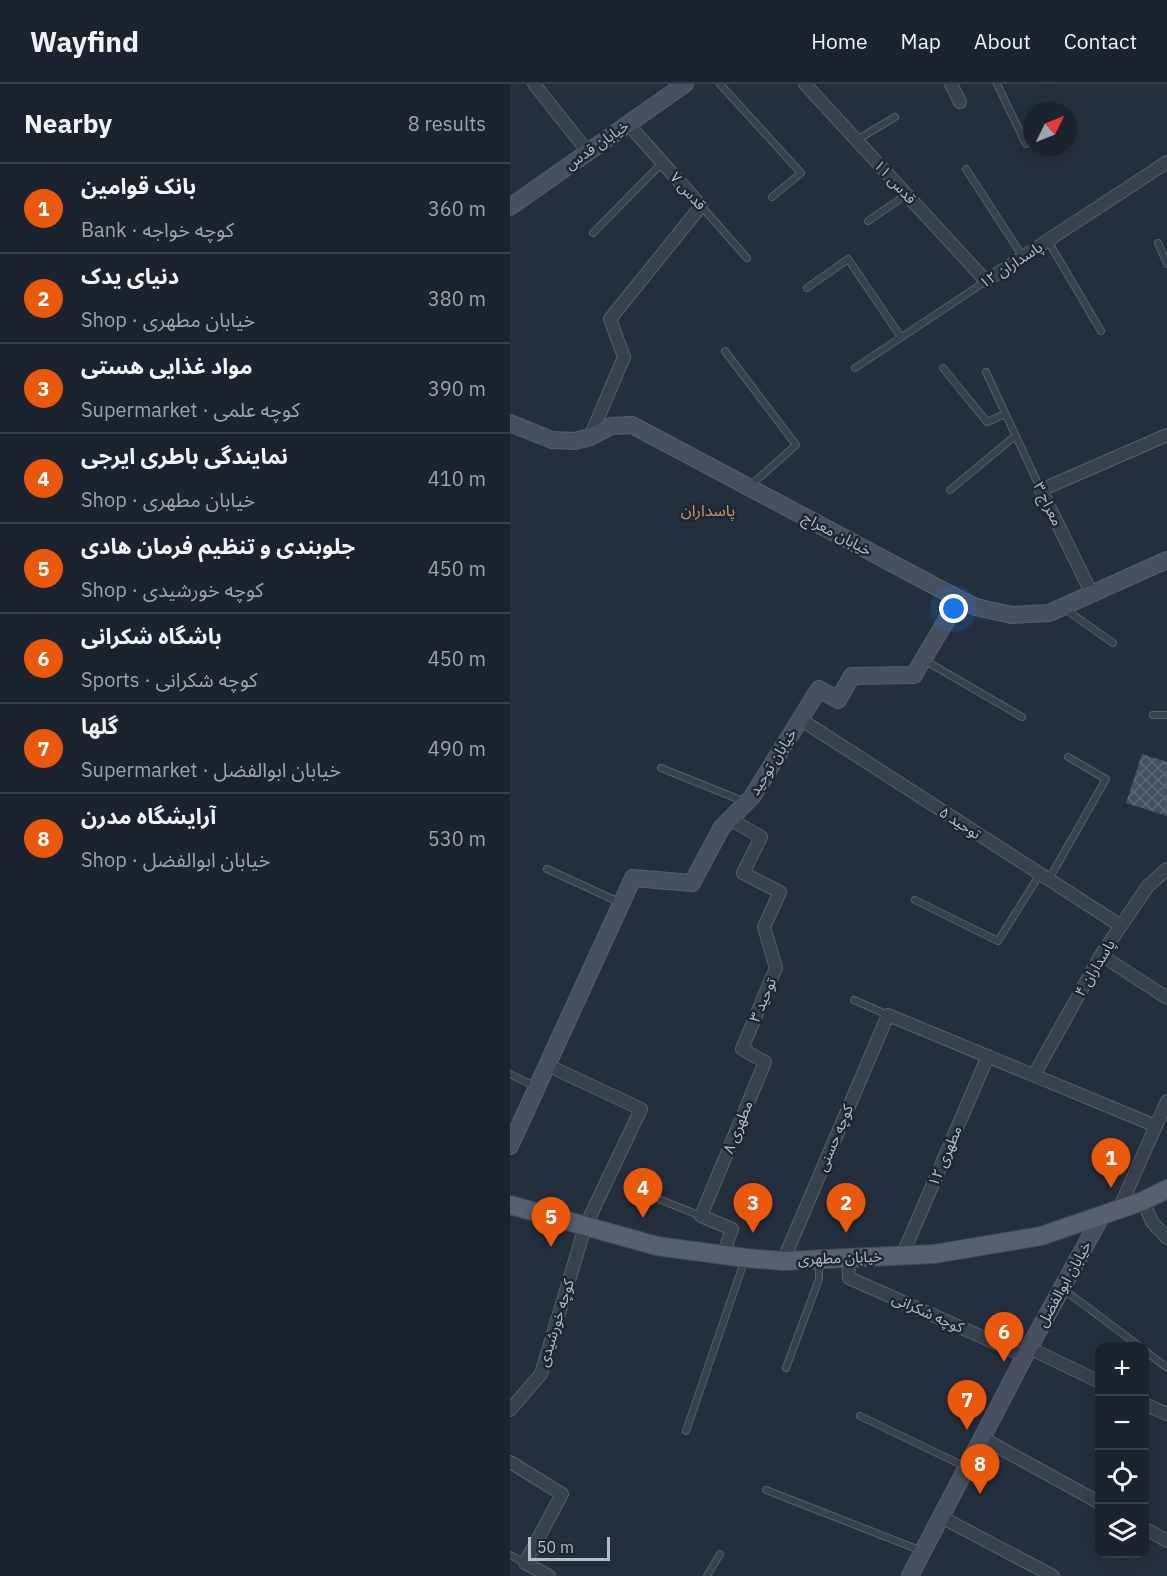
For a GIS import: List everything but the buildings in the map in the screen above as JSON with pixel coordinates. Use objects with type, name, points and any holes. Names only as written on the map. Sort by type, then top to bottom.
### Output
[{"type":"main road","name":"خیابان مطهری","points":[[510,1205],[657,1246],[783,1261],[934,1254],[1041,1236],[1143,1201],[1167,1190]]},
{"type":"street","points":[[534,84],[588,152]]},
{"type":"street","name":"خیابان قدس","points":[[510,207],[685,84]]},
{"type":"street","name":"قدس ۱۱","points":[[805,84],[986,281]]},
{"type":"street","points":[[951,84],[960,102]]},
{"type":"street","name":"قدس ۷","points":[[628,124],[701,206]]},
{"type":"street","name":"پاسداران ۱۲","points":[[986,281],[1167,162]]},
{"type":"street","points":[[590,437],[624,357],[610,319],[701,206]]},
{"type":"street","name":"خیابان معراج","points":[[510,423],[552,440],[575,441],[590,437],[611,426],[632,425],[959,599],[994,612],[1012,615],[1049,613],[1167,560]]},
{"type":"street","points":[[1041,490],[1167,435]]},
{"type":"street","name":"معراج ۳","points":[[1041,490],[1092,594]]},
{"type":"street","name":"خیابان توحید","points":[[510,1146],[633,878],[692,883],[722,826],[752,797],[819,688],[838,700],[852,676],[914,675],[959,599]]},
{"type":"street","name":"توحید ۵","points":[[800,719],[1121,926]]},
{"type":"street","name":"توحید ۳","points":[[730,819],[761,837],[743,873],[780,892],[764,927],[776,968],[742,1049]]},
{"type":"street","name":"پاسداران ۴","points":[[1034,1075],[1101,955],[1148,886],[1167,868]]},
{"type":"street","points":[[1101,955],[1167,998]]},
{"type":"street","points":[[888,1014],[1156,1126]]},
{"type":"street","name":"کوچه حسنی","points":[[783,1261],[888,1014]]},
{"type":"street","name":"مطهری ۸","points":[[701,1216],[765,1062],[742,1049]]},
{"type":"street","name":"مطهری ۱۲","points":[[902,1256],[988,1056]]},
{"type":"street","name":"کوچه خورشیدی","points":[[510,1410],[541,1374],[585,1227],[641,1109],[547,1065]]},
{"type":"street","points":[[1110,1212],[1167,1101]]},
{"type":"street","points":[[1143,1201],[1152,1222],[1167,1238]]},
{"type":"street","name":"خیابان ابوالفضل","points":[[910,1576],[1062,1287],[1110,1212]]},
{"type":"street","points":[[701,1216],[732,1229],[723,1255]]},
{"type":"street","name":"کوچه شکرانی","points":[[848,1258],[849,1278],[1027,1352]]},
{"type":"street","points":[[1027,1352],[1095,1380]]},
{"type":"street","points":[[1149,1406],[1167,1414]]},
{"type":"street","points":[[982,1438],[1095,1500]]},
{"type":"street","points":[[510,1462],[562,1494],[525,1563],[549,1576]]},
{"type":"street","points":[[941,1517],[1053,1576]]},
{"type":"street","points":[[1149,1531],[1167,1541]]},
{"type":"lane","points":[[720,84],[801,173],[772,197]]},
{"type":"lane","points":[[997,84],[1023,138]]},
{"type":"lane","points":[[856,140],[895,117]]},
{"type":"lane","points":[[593,233],[663,163]]},
{"type":"lane","points":[[966,169],[1023,257]]},
{"type":"lane","points":[[868,221],[907,195]]},
{"type":"lane","name":"قدس ۷","points":[[701,206],[747,258]]},
{"type":"lane","points":[[1047,241],[1101,332]]},
{"type":"lane","points":[[1158,243],[1167,264]]},
{"type":"lane","points":[[807,288],[848,259],[902,337]]},
{"type":"lane","name":"پاسداران ۱۲","points":[[855,368],[986,281]]},
{"type":"lane","points":[[725,351],[796,445],[749,486]]},
{"type":"lane","points":[[943,368],[987,422],[1005,414]]},
{"type":"lane","name":"معراج ۳","points":[[986,372],[1041,490]]},
{"type":"lane","points":[[950,490],[1015,436]]},
{"type":"lane","points":[[1062,607],[1113,643]]},
{"type":"lane","points":[[923,660],[1022,717]]},
{"type":"lane","points":[[1153,715],[1167,715]]},
{"type":"lane","points":[[915,900],[998,942],[1044,877],[1107,779],[1068,757]]},
{"type":"lane","points":[[661,768],[747,802]]},
{"type":"lane","points":[[547,869],[621,903]]},
{"type":"lane","points":[[854,1000],[888,1014]]},
{"type":"lane","points":[[510,1074],[537,1088]]},
{"type":"lane","points":[[661,1200],[701,1216]]},
{"type":"lane","points":[[686,1431],[746,1258]]},
{"type":"lane","points":[[786,1368],[819,1279],[819,1259]]},
{"type":"lane","points":[[1062,1287],[1133,1342]]},
{"type":"lane","points":[[1149,1353],[1167,1366]]},
{"type":"lane","points":[[861,1416],[967,1467]]},
{"type":"lane","points":[[766,1490],[923,1551]]},
{"type":"lane","points":[[707,1576],[720,1554]]},
{"type":"lane","points":[[510,1555],[525,1563]]},
{"type":"place","name":"بانک قوامین","points":[[1111,1188]]},
{"type":"place","name":"نمایندگی باطری ایرجی","points":[[643,1218]]},
{"type":"place","name":"مواد غذایی هستی","points":[[753,1233]]},
{"type":"place","name":"دنیای یدک","points":[[846,1233]]},
{"type":"place","name":"جلوبندی و تنظیم فرمان هادی","points":[[551,1247]]},
{"type":"place","name":"باشگاه شکرانی","points":[[1004,1362]]},
{"type":"place","name":"گلها","points":[[967,1430]]},
{"type":"place","name":"آرایشگاه مدرن","points":[[980,1494]]},
{"type":"district","name":"پاسداران","points":[[708,510]]}]
